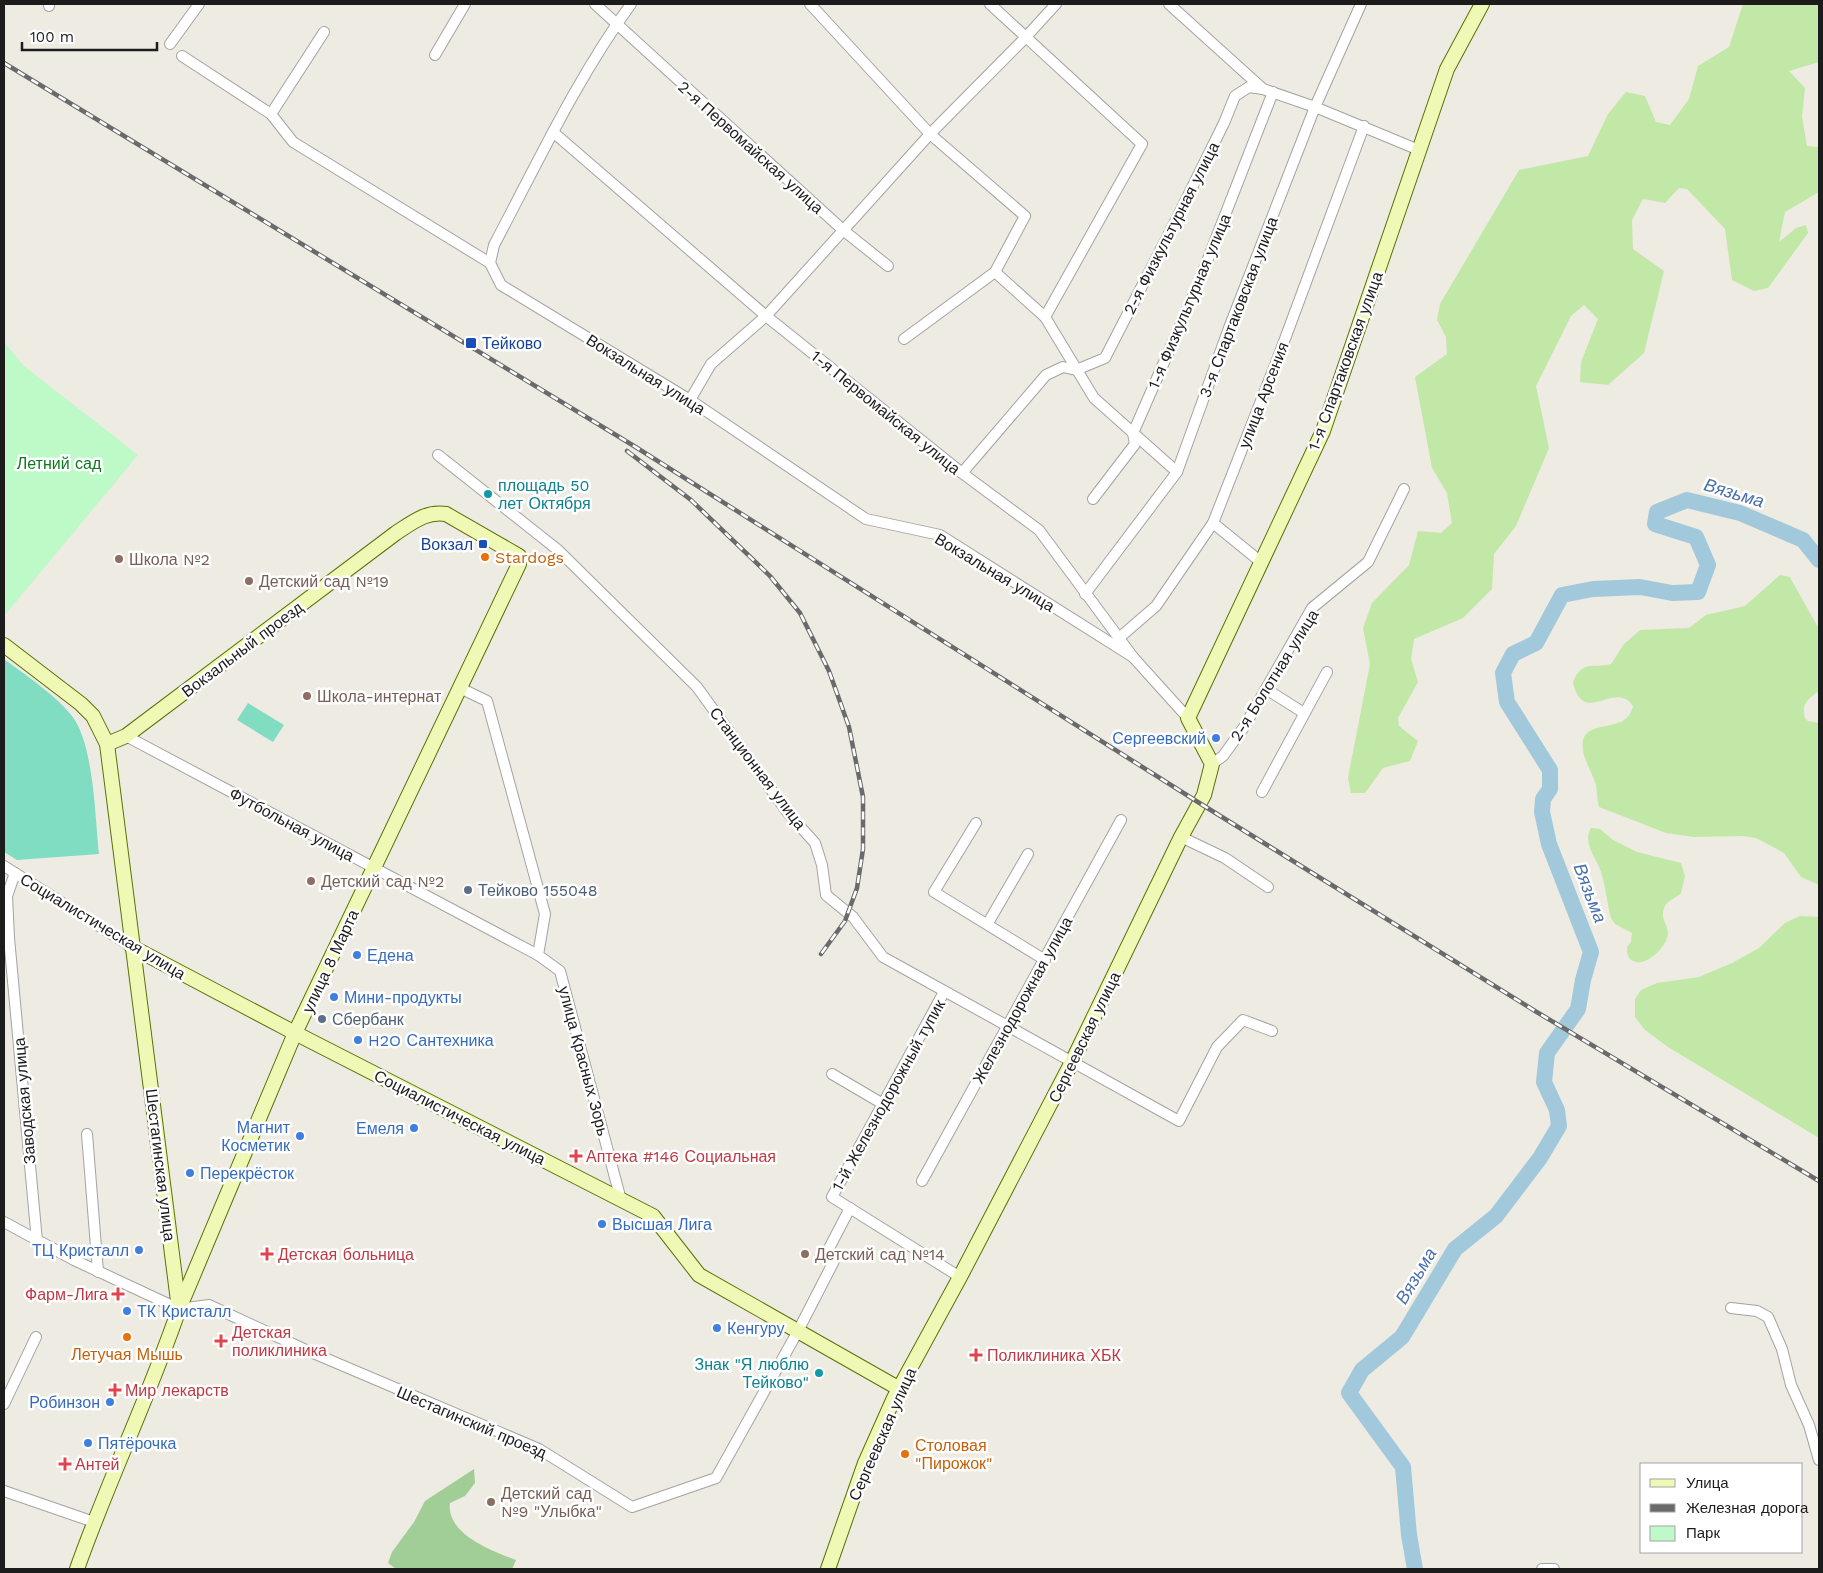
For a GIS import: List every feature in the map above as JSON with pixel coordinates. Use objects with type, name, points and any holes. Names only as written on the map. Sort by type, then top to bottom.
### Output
[{"type":"street","points":[[170,44],[199,4]]},
{"type":"street","points":[[435,55],[465,4]]},
{"type":"street","name":"2-я Первомайская улица","points":[[595,4],[843,230],[888,266]]},
{"type":"street","points":[[182,56],[271,114],[292,142],[490,263],[494,245],[553,132],[616,25],[631,4]]},
{"type":"street","points":[[810,4],[930,134],[1025,216],[995,272],[904,339]]},
{"type":"street","points":[[990,4],[1142,144],[1044,317]]},
{"type":"street","points":[[690,400],[711,364],[766,316],[930,134],[1056,4]]},
{"type":"street","points":[[1169,4],[1268,91],[1315,106],[1419,150]]},
{"type":"street","name":"1-я Спартаковская улица","points":[[1188,718],[1322,431],[1446,69],[1482,4]]},
{"type":"street","name":"3-я Спартаковская улица","points":[[1085,594],[1177,472],[1229,328],[1315,106],[1357,6]]},
{"type":"street","points":[[271,114],[324,32]]},
{"type":"street","name":"2-я Физкультурная улица","points":[[962,473],[1046,375],[1063,367],[1076,370],[1104,358],[1220,132],[1235,96],[1249,87],[1268,91]]},
{"type":"street","name":"1-я Физкультурная улица","points":[[1093,499],[1135,444],[1133,433],[1197,287],[1268,91]]},
{"type":"street","name":"улица Арсения","points":[[1119,638],[1156,606],[1213,523],[1282,346],[1364,126]]},
{"type":"street","name":"1-я Первомайская улица","points":[[553,132],[766,316],[962,473],[1039,530],[1133,657],[1188,718]]},
{"type":"street","name":"Вокзальная улица","points":[[490,263],[501,285],[690,400],[866,519],[940,535],[1133,657]]},
{"type":"street","points":[[995,272],[1044,317],[1094,398],[1177,472]]},
{"type":"street","name":"Станционная улица","points":[[438,455],[558,550],[697,687],[788,813],[815,843],[822,864],[826,895],[853,917],[882,957],[1179,1120],[1217,1047],[1243,1020],[1272,1031]]},
{"type":"street","name":"2-я Болотная улица","points":[[1212,764],[1223,756],[1244,727],[1312,608],[1368,562],[1404,489]]},
{"type":"street","name":"улица 8 Марта","points":[[179,1309],[296,1033],[519,564],[519,556],[515,552],[446,514],[438,512],[424,515]]},
{"type":"street","name":"Вокзальный проезд","points":[[107,744],[126,736],[396,532],[424,515]]},
{"type":"street","points":[[1213,523],[1261,562]]},
{"type":"street","name":"Шестагинская улица","points":[[4,645],[81,704],[93,716],[107,744],[179,1309],[164,1355],[94,1522],[78,1569]]},
{"type":"street","points":[[1262,792],[1326,672]]},
{"type":"street","points":[[460,688],[487,701],[546,914],[538,955]]},
{"type":"street","points":[[1266,689],[1304,713]]},
{"type":"street","points":[[1188,718],[1212,764]]},
{"type":"street","name":"Футбольная улица","points":[[126,736],[538,955]]},
{"type":"street","name":"Сергеевская улица","points":[[828,1569],[865,1463],[898,1388],[960,1277],[1072,1062],[1181,837],[1204,795],[1212,764]]},
{"type":"street","name":"Железнодорожная улица","points":[[922,1181],[1122,820]]},
{"type":"street","points":[[976,824],[934,892],[988,923],[1045,960]]},
{"type":"street","points":[[1181,837],[1225,858],[1268,887]]},
{"type":"street","points":[[988,923],[1028,854]]},
{"type":"street","name":"Социалистическая улица","points":[[4,866],[132,947],[653,1216],[699,1275],[898,1388]]},
{"type":"street","name":"Заводская улица","points":[[15,873],[7,896],[9,938],[37,1241]]},
{"type":"street","name":"улица Красных Зорь","points":[[538,955],[560,971],[621,1200]]},
{"type":"street","name":"1-й Железнодорожный тупик","points":[[850,1208],[832,1197],[944,992]]},
{"type":"street","points":[[832,1074],[883,1104]]},
{"type":"street","points":[[87,1134],[98,1272]]},
{"type":"street","points":[[798,1331],[834,1261],[825,1256],[850,1208],[960,1277]]},
{"type":"street","points":[[4,1222],[98,1272],[179,1309]]},
{"type":"street","name":"Шестагинский проезд","points":[[179,1309],[209,1305],[306,1350],[539,1449],[632,1507],[716,1478],[798,1331]]},
{"type":"street","points":[[1731,1308],[1757,1311],[1768,1317],[1782,1349],[1790,1385],[1809,1425],[1819,1460]]},
{"type":"street","points":[[4,1404],[36,1337]]},
{"type":"street","points":[[4,1491],[94,1522]]},
{"type":"street","points":[[1542,1569],[1554,1569]]},
{"type":"green space","points":[[1743,4],[1819,4],[1819,62],[1789,71],[1805,88],[1802,117],[1807,146],[1819,147],[1819,192],[1785,212],[1779,242],[1796,228],[1806,225],[1808,233],[1768,288],[1754,291],[1732,280],[1725,229],[1687,189],[1679,188],[1665,203],[1643,199],[1632,220],[1633,249],[1664,271],[1644,353],[1608,385],[1580,382],[1581,362],[1598,319],[1584,305],[1571,316],[1536,386],[1549,448],[1516,526],[1494,554],[1492,589],[1463,618],[1414,639],[1411,659],[1418,682],[1398,718],[1399,726],[1418,741],[1410,761],[1383,768],[1365,793],[1351,793],[1348,778],[1370,664],[1363,628],[1372,603],[1409,565],[1418,531],[1441,533],[1452,523],[1447,493],[1432,468],[1415,377],[1447,354],[1446,337],[1437,320],[1440,304],[1519,170],[1588,156],[1608,114],[1626,92],[1645,96],[1656,122],[1670,125],[1689,99],[1698,66],[1729,47]]},
{"type":"green space","name":"Летний сад","points":[[4,342],[24,366],[138,455],[4,616]]},
{"type":"green space","points":[[1780,575],[1790,577],[1819,629],[1819,691],[1806,702],[1804,713],[1808,721],[1819,723],[1819,885],[1801,877],[1784,853],[1756,838],[1742,836],[1694,837],[1666,833],[1599,807],[1596,785],[1583,752],[1583,741],[1586,734],[1592,730],[1616,724],[1623,720],[1629,715],[1633,706],[1626,699],[1617,697],[1592,703],[1584,701],[1578,695],[1573,682],[1580,670],[1584,668],[1611,664],[1624,644],[1640,630],[1689,628],[1706,615],[1745,606]]},
{"type":"green space","points":[[4,659],[58,701],[72,716],[79,728],[89,762],[99,854],[17,860],[4,852]]},
{"type":"green space","points":[[248,703],[284,725],[273,742],[237,720]]},
{"type":"green space","points":[[1591,828],[1600,829],[1613,840],[1637,852],[1681,863],[1685,876],[1681,893],[1667,903],[1663,912],[1668,930],[1667,939],[1661,949],[1646,961],[1636,962],[1630,958],[1627,947],[1631,942],[1632,933],[1615,924],[1611,918],[1601,872],[1589,845],[1588,840]]},
{"type":"green space","points":[[1800,916],[1819,917],[1819,1138],[1668,1047],[1645,1030],[1635,1017],[1635,999],[1641,990],[1657,983],[1699,977],[1732,963],[1759,948],[1785,923]]},
{"type":"green space","points":[[474,1469],[475,1483],[465,1496],[450,1503],[451,1514],[455,1524],[473,1540],[495,1552],[516,1560],[512,1569],[396,1569],[388,1563],[392,1552],[414,1522],[425,1501]]},
{"type":"waterway","name":"Вязьма","points":[[1415,1569],[1409,1535],[1403,1467],[1349,1393],[1362,1370],[1402,1337],[1455,1249],[1496,1216],[1540,1158],[1559,1126],[1557,1110],[1544,1082],[1547,1053],[1578,1009],[1583,980],[1591,952],[1549,844],[1542,812],[1543,799],[1550,789],[1550,770],[1507,702],[1503,673],[1513,654],[1536,643],[1562,595],[1593,589],[1640,587],[1672,593],[1698,592],[1708,565],[1696,537],[1655,524],[1657,512],[1687,500],[1740,513],[1803,540],[1819,560]]},
{"type":"railway","points":[[4,63],[634,446],[1201,804],[1535,1011],[1819,1181]]},
{"type":"railway","points":[[627,451],[691,500],[770,576],[800,613],[829,671],[849,727],[863,797],[863,849],[857,888],[845,921],[821,954]]},
{"type":"place","name":"Тейково","points":[[471,343]]},
{"type":"place","name":"площадь 50 лет Октября","points":[[488,494]]},
{"type":"place","name":"Вокзал","points":[[483,544]]},
{"type":"place","name":"Stardogs","points":[[485,557]]},
{"type":"place","name":"Школа №2","points":[[119,559]]},
{"type":"place","name":"Детский сад №19","points":[[249,581]]},
{"type":"place","name":"Школа-интернат","points":[[307,696]]},
{"type":"place","name":"Сергеевский","points":[[1216,738]]},
{"type":"place","name":"Детский сад №2","points":[[311,881]]},
{"type":"place","name":"Тейково 155048","points":[[468,890]]},
{"type":"place","name":"Едена","points":[[357,955]]},
{"type":"place","name":"Мини-продукты","points":[[334,997]]},
{"type":"place","name":"Сбербанк","points":[[322,1019]]},
{"type":"place","name":"H2O Сантехника","points":[[358,1040]]},
{"type":"place","name":"Емеля","points":[[414,1128]]},
{"type":"place","name":"Магнит Косметик","points":[[300,1136]]},
{"type":"place","name":"Аптека #146 Социальная","points":[[576,1156]]},
{"type":"place","name":"Перекрёсток","points":[[190,1173]]},
{"type":"place","name":"Высшая Лига","points":[[602,1224]]},
{"type":"place","name":"ТЦ Кристалл","points":[[139,1250]]},
{"type":"place","name":"Детская больница","points":[[267,1254]]},
{"type":"place","name":"Детский сад №14","points":[[805,1254]]},
{"type":"place","name":"Фарм-Лига","points":[[118,1294]]},
{"type":"place","name":"ТК Кристалл","points":[[127,1311]]},
{"type":"place","name":"Кенгуру","points":[[717,1328]]},
{"type":"place","name":"Летучая Мышь","points":[[127,1337]]},
{"type":"place","name":"Детская поликлиника","points":[[221,1341]]},
{"type":"place","name":"Поликлиника ХБК","points":[[976,1355]]},
{"type":"place","name":"Знак \"Я люблю Тейково\"","points":[[819,1373]]},
{"type":"place","name":"Мир лекарств","points":[[115,1390]]},
{"type":"place","name":"Робинзон","points":[[110,1402]]},
{"type":"place","name":"Пятёрочка","points":[[88,1443]]},
{"type":"place","name":"Столовая \"Пирожок\"","points":[[905,1454]]},
{"type":"place","name":"Антей","points":[[65,1464]]},
{"type":"place","name":"Детский сад №9 \"Улыбка\"","points":[[491,1502]]}]
